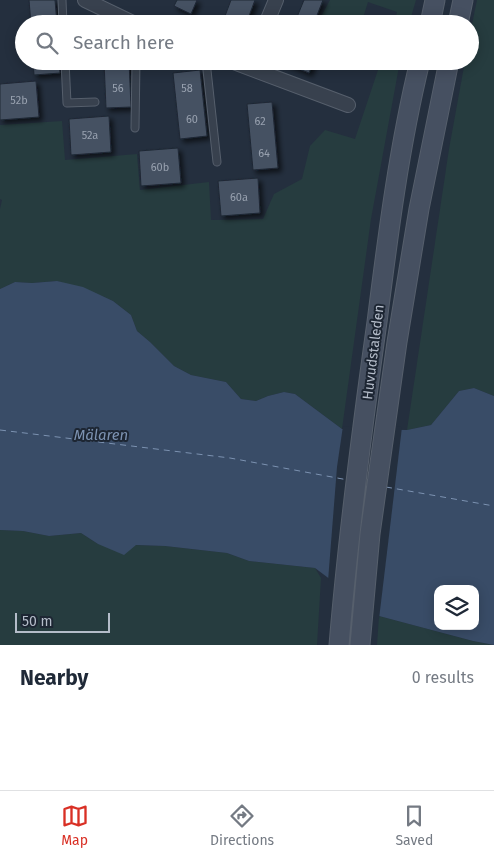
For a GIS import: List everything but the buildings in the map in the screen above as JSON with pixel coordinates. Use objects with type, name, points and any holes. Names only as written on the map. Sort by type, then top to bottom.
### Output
[{"type":"main road","points":[[432,15],[435,0]]},
{"type":"main road","points":[[460,15],[463,0]]},
{"type":"main road","name":"Huvudstaleden","points":[[339,645],[353,503],[393,202],[418,70]]},
{"type":"main road","name":"Huvudstaleden","points":[[360,645],[370,534],[396,342],[447,70]]},
{"type":"street","points":[[85,0],[116,15]]},
{"type":"street","points":[[270,15],[276,0]]},
{"type":"street","points":[[265,70],[348,104]]},
{"type":"lane","points":[[62,0],[63,15]]},
{"type":"lane","points":[[65,70],[67,104],[96,102]]},
{"type":"lane","points":[[134,128],[136,70]]},
{"type":"lane","points":[[207,70],[217,162]]},
{"type":"green space","points":[[330,0],[416,0],[412,15],[396,15],[397,12],[368,2],[364,15],[322,15]]},
{"type":"green space","points":[[477,0],[494,0],[494,396],[474,388],[459,391],[431,425],[407,430],[449,149],[463,70],[479,70],[479,15],[474,15]]},
{"type":"green space","points":[[378,70],[398,70],[371,219],[342,429],[295,394],[284,392],[256,401],[241,399],[226,382],[191,375],[174,366],[137,331],[131,315],[113,301],[102,296],[57,281],[15,282],[0,289],[0,209],[2,200],[0,199],[0,125],[62,121],[65,160],[137,154],[140,190],[209,182],[211,220],[263,219],[274,194],[302,179],[310,146],[325,130],[355,139]]},
{"type":"green space","points":[[0,530],[23,531],[49,536],[81,533],[98,544],[165,546],[227,553],[249,561],[315,568],[321,578],[317,645],[0,645]]},
{"type":"green space","points":[[379,616],[473,641],[494,645],[377,645]]},
{"type":"water","name":"Mälaren","points":[[57,281],[83,287],[113,301],[131,315],[137,331],[174,366],[191,375],[226,382],[241,399],[256,401],[284,392],[295,394],[342,429],[407,430],[431,425],[459,391],[474,388],[494,396],[494,645],[473,641],[379,616],[315,568],[249,561],[227,553],[165,546],[136,545],[124,555],[98,544],[81,533],[49,536],[23,531],[0,530],[0,289],[15,282]]},
{"type":"pier","points":[[343,426],[402,427],[379,619],[328,581],[337,467]]},
{"type":"ferry route","points":[[0,430],[230,458],[348,480]]},
{"type":"ferry route","points":[[386,487],[494,506]]}]
